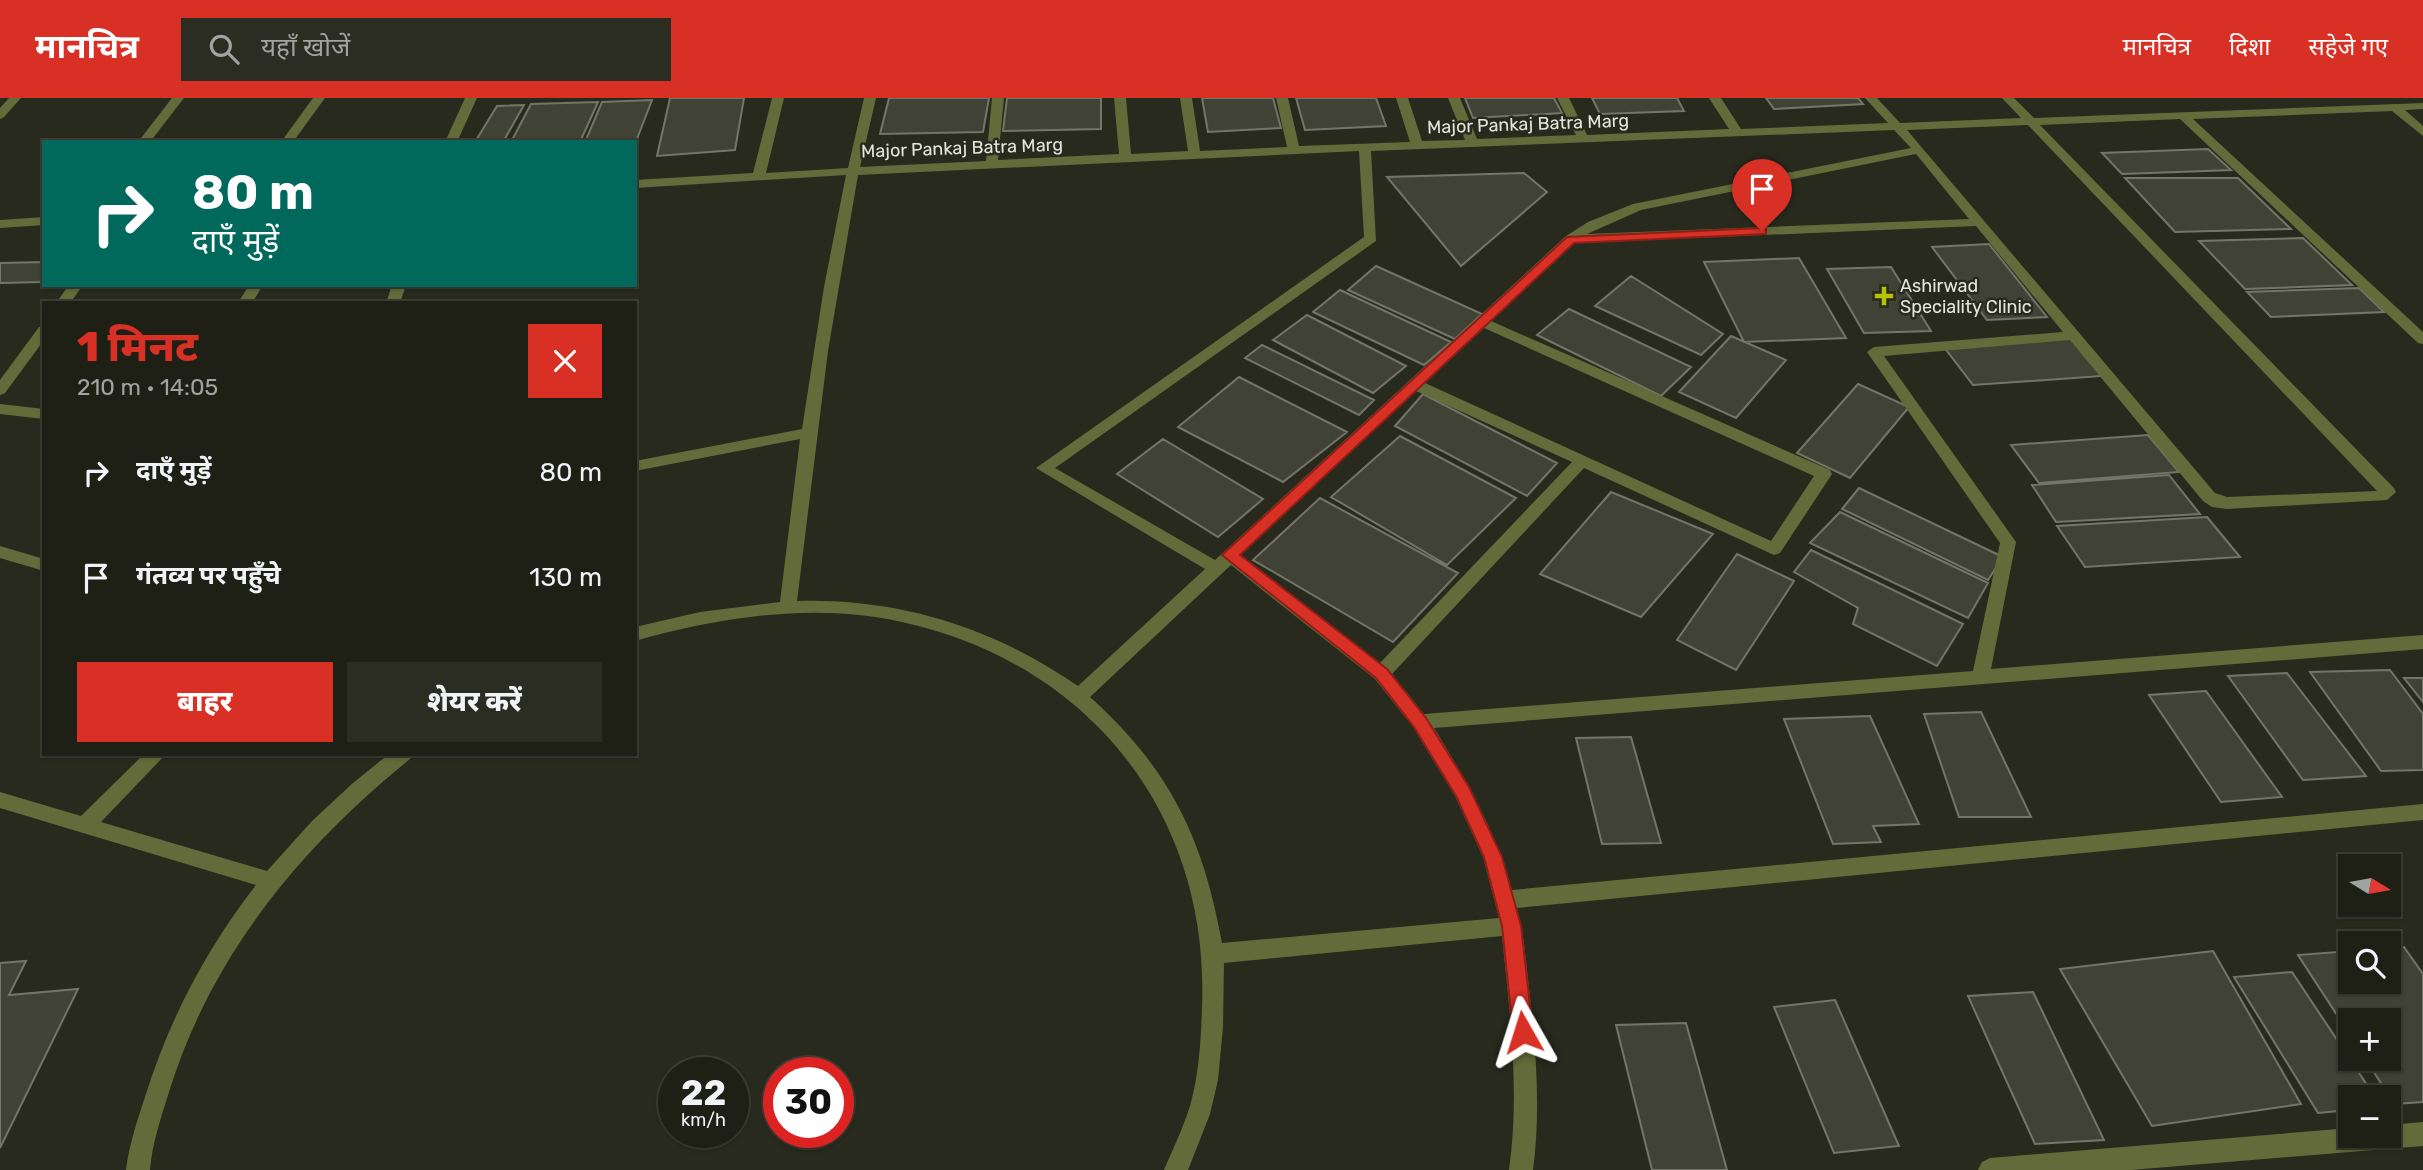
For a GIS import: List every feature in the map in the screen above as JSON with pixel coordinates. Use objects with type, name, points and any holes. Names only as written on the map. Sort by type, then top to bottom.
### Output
[{"type":"street","points":[[0,115],[15,98]]},
{"type":"street","points":[[146,140],[178,98]]},
{"type":"street","points":[[288,140],[318,98]]},
{"type":"street","points":[[452,140],[471,98]]},
{"type":"street","points":[[760,176],[778,98]]},
{"type":"street","points":[[788,607],[807,433],[852,170],[870,98]]},
{"type":"street","points":[[992,164],[999,98]]},
{"type":"street","points":[[1120,98],[1125,159]]},
{"type":"street","points":[[1186,98],[1195,155]]},
{"type":"street","points":[[1282,98],[1294,151]]},
{"type":"street","points":[[1402,98],[1417,146]]},
{"type":"street","points":[[1454,98],[1473,144]]},
{"type":"street","points":[[1563,98],[1584,139]]},
{"type":"street","points":[[1715,98],[1738,134]]},
{"type":"street","points":[[1871,98],[1980,222],[2209,497],[2218,503],[2381,496],[2388,492],[2008,98]]},
{"type":"street","points":[[2280,98],[2296,111]]},
{"type":"street","name":"Major Pankaj Batra Marg","points":[[637,184],[852,170],[1195,155],[2423,106]]},
{"type":"street","points":[[2395,107],[2423,132]]},
{"type":"street","points":[[2182,116],[2423,340]]},
{"type":"street","points":[[1365,148],[1371,238],[1044,468],[1223,562],[1381,674],[1420,722],[1463,792],[1493,857],[1511,926],[1523,1032],[1526,1134],[1521,1170]]},
{"type":"street","points":[[1080,695],[1571,240],[1593,225],[1637,206],[1919,150]]},
{"type":"street","points":[[0,224],[42,220]]},
{"type":"street","points":[[1571,240],[1980,222]]},
{"type":"street","points":[[1414,384],[1774,549],[1824,474],[1482,322]]},
{"type":"street","points":[[0,390],[42,333]]},
{"type":"street","points":[[1980,678],[2008,542],[1874,352],[2074,335]]},
{"type":"street","points":[[0,409],[42,414]]},
{"type":"street","points":[[637,466],[807,433]]},
{"type":"street","points":[[1381,674],[1582,461]]},
{"type":"street","points":[[0,552],[42,564]]},
{"type":"street","points":[[637,633],[686,620],[788,607],[832,607],[902,615],[965,632],[1028,660],[1080,695],[1123,736],[1166,796],[1198,875],[1213,954],[1212,1032],[1201,1106],[1176,1170]]},
{"type":"street","points":[[1420,722],[2423,642]]},
{"type":"street","points":[[84,827],[155,756]]},
{"type":"street","points":[[138,1170],[162,1074],[198,995],[256,901],[313,833],[401,756]]},
{"type":"street","points":[[0,800],[272,881]]},
{"type":"street","points":[[1504,900],[2423,812]]},
{"type":"street","points":[[1213,954],[1511,926]]},
{"type":"street","points":[[1990,1170],[2423,1134]]},
{"type":"building","points":[[670,98],[744,98],[735,150],[657,156]]},
{"type":"building","points":[[889,98],[989,98],[983,132],[880,134]]},
{"type":"building","points":[[1007,98],[1101,98],[1101,129],[1003,131]]},
{"type":"building","points":[[1202,98],[1273,98],[1281,128],[1208,132]]},
{"type":"building","points":[[1296,98],[1376,98],[1386,126],[1305,130]]},
{"type":"building","points":[[1465,98],[1554,98],[1562,113],[1473,118]]},
{"type":"building","points":[[1592,98],[1677,98],[1684,111],[1600,114]]},
{"type":"building","points":[[1766,98],[1858,98],[1863,104],[1774,109]]},
{"type":"building","points":[[652,100],[637,140],[586,140],[602,102]]},
{"type":"building","points":[[598,102],[581,140],[512,140],[531,104]]},
{"type":"building","points":[[524,105],[504,140],[476,140],[497,106]]},
{"type":"building","points":[[2208,149],[2231,170],[2122,174],[2102,153]]},
{"type":"building","points":[[1524,173],[1547,192],[1461,266],[1387,177]]},
{"type":"building","points":[[2125,178],[2238,178],[2291,229],[2175,232]]},
{"type":"building","points":[[2303,238],[2352,285],[2245,289],[2199,241]]},
{"type":"building","points":[[1989,244],[2047,317],[1987,320],[1932,247]]},
{"type":"building","points":[[1799,258],[1846,338],[1744,342],[1704,262]]},
{"type":"building","points":[[42,262],[42,282],[0,283],[0,263]]},
{"type":"building","points":[[1376,266],[1482,314],[1455,339],[1348,290]]},
{"type":"building","points":[[1891,267],[1931,331],[1864,333],[1827,269]]},
{"type":"building","points":[[1631,276],[1723,334],[1701,355],[1595,306]]},
{"type":"building","points":[[2359,288],[2384,312],[2271,317],[2247,292]]},
{"type":"building","points":[[1340,290],[1451,342],[1424,365],[1313,312]]},
{"type":"building","points":[[1569,309],[1691,367],[1661,396],[1537,335]]},
{"type":"building","points":[[1307,315],[1406,366],[1373,393],[1273,340]]},
{"type":"building","points":[[1731,336],[1786,360],[1736,418],[1679,392]]},
{"type":"building","points":[[2071,338],[2102,376],[1973,385],[1944,347]]},
{"type":"building","points":[[1262,345],[1374,400],[1359,415],[1245,358]]},
{"type":"building","points":[[1239,377],[1347,432],[1283,482],[1178,427]]},
{"type":"building","points":[[1858,384],[1909,407],[1850,478],[1797,453]]},
{"type":"building","points":[[1423,394],[1557,463],[1527,496],[1395,426]]},
{"type":"building","points":[[2148,435],[2179,472],[2039,483],[2011,445]]},
{"type":"building","points":[[1400,436],[1516,498],[1447,565],[1331,497]]},
{"type":"building","points":[[1163,439],[1263,499],[1218,537],[1117,474]]},
{"type":"building","points":[[2169,475],[2200,514],[2056,522],[2032,485]]},
{"type":"building","points":[[1859,488],[2003,557],[1988,580],[1842,509]]},
{"type":"building","points":[[1611,492],[1713,534],[1641,617],[1540,574]]},
{"type":"building","points":[[1320,498],[1458,573],[1393,642],[1253,560]]},
{"type":"building","points":[[1840,512],[1988,583],[1968,618],[1810,543]]},
{"type":"building","points":[[2207,517],[2240,557],[2085,567],[2057,526]]},
{"type":"building","points":[[1811,550],[1963,624],[1937,666],[1853,624],[1858,608],[1794,572]]},
{"type":"building","points":[[1737,554],[1794,581],[1736,670],[1677,640]]},
{"type":"building","points":[[2390,670],[2423,714],[2423,770],[2381,771],[2310,672]]},
{"type":"building","points":[[2287,673],[2366,776],[2303,780],[2228,676]]},
{"type":"building","points":[[2404,678],[2423,678],[2423,702]]},
{"type":"building","points":[[2206,691],[2282,797],[2221,802],[2149,695]]},
{"type":"building","points":[[1981,712],[2031,817],[1959,817],[1924,714]]},
{"type":"building","points":[[1870,716],[1919,824],[1873,826],[1881,842],[1833,844],[1784,719]]},
{"type":"building","points":[[1631,737],[1661,843],[1602,844],[1576,738]]},
{"type":"building","points":[[2401,947],[2404,947],[2423,974],[2423,1102],[2401,1104],[2401,1085],[2382,1085],[2373,1071],[2401,1071],[2401,1008],[2338,1008],[2338,1017],[2298,955],[2338,952],[2338,994],[2401,994]]},
{"type":"building","points":[[2213,951],[2301,1104],[2152,1126],[2060,969]]},
{"type":"building","points":[[26,961],[9,995],[78,989],[0,1148],[0,963]]},
{"type":"building","points":[[2292,972],[2338,1041],[2338,1071],[2358,1071],[2367,1085],[2338,1085],[2338,1111],[2318,1113],[2234,977]]},
{"type":"building","points":[[2033,992],[2104,1140],[2035,1144],[1968,996]]},
{"type":"building","points":[[1835,1000],[1899,1146],[1834,1153],[1774,1007]]},
{"type":"building","points":[[1686,1023],[1727,1170],[1652,1170],[1616,1025]]},
{"type":"place","name":"Ashirwad Speciality Clinic","points":[[1884,296]]},
{"type":"route","points":[[1523,1032],[1511,926],[1493,857],[1463,792],[1420,722],[1381,674],[1230,555],[1571,240],[1762,231]]}]
